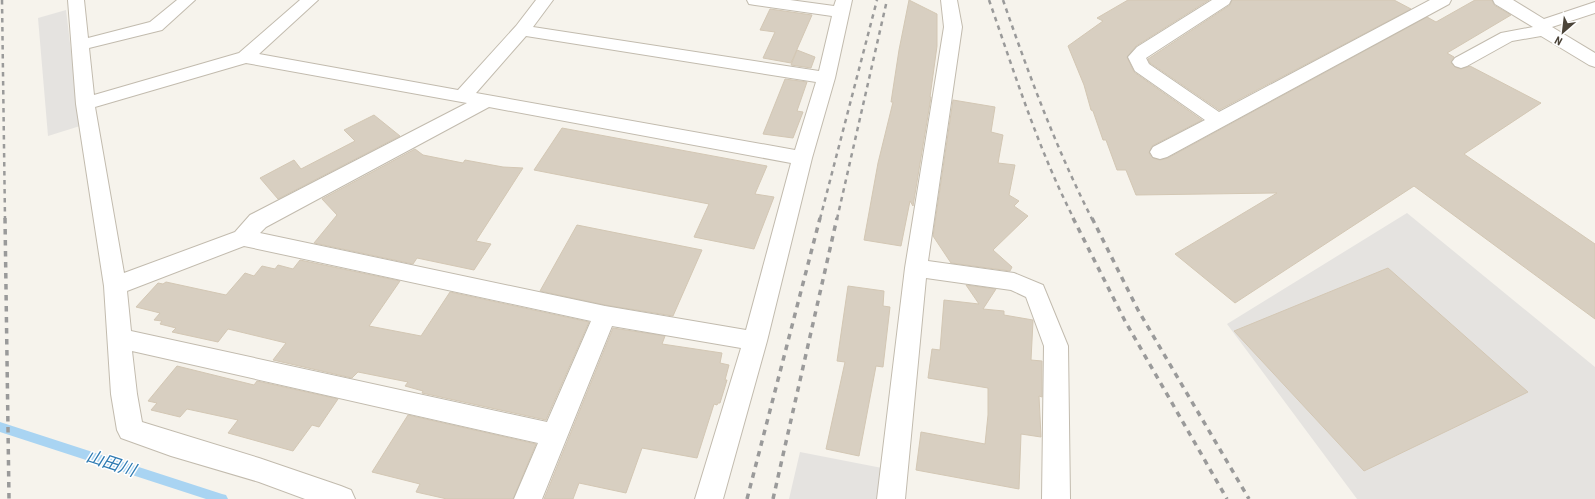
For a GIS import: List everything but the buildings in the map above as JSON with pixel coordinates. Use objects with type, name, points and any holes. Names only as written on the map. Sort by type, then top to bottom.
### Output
[{"type":"street","points":[[76,0],[85,104],[115,286],[124,394],[130,430],[171,444],[259,470],[322,496]]},
{"type":"street","points":[[81,45],[156,26],[187,0]]},
{"type":"street","points":[[85,104],[246,57],[310,0]]},
{"type":"street","points":[[463,96],[522,30],[545,0]]},
{"type":"street","points":[[709,499],[755,341],[802,158],[826,78],[842,6],[755,0]]},
{"type":"street","points":[[890,499],[916,268],[953,27],[949,0]]},
{"type":"street","points":[[1218,120],[1141,67],[1137,57],[1223,0]]},
{"type":"street","points":[[1160,152],[1443,0]]},
{"type":"street","points":[[1501,0],[1595,61]]},
{"type":"street","points":[[1461,62],[1507,38],[1543,27],[1595,7]]},
{"type":"street","points":[[522,30],[826,78]]},
{"type":"street","points":[[246,57],[802,158]]},
{"type":"street","points":[[115,286],[243,238],[258,221],[488,100]]},
{"type":"street","points":[[243,238],[605,315],[755,341]]},
{"type":"street","points":[[916,268],[1014,282],[1035,291],[1056,346],[1056,499]]},
{"type":"street","points":[[528,499],[605,315]]},
{"type":"street","points":[[120,338],[554,435]]},
{"type":"shaded area","points":[[66,10],[80,126],[48,136],[38,18]]},
{"type":"shaded area","points":[[1407,213],[1595,367],[1595,499],[1357,499],[1227,324]]},
{"type":"shaded area","points":[[800,452],[882,468],[876,499],[789,499]]},
{"type":"waterway","name":"山田川","points":[[0,427],[222,499]]},
{"type":"railway","points":[[2,0],[5,219]]},
{"type":"railway","points":[[820,219],[877,0]]},
{"type":"railway","points":[[837,219],[887,0]]},
{"type":"railway","points":[[989,0],[1038,138],[1049,166],[1074,219]]},
{"type":"railway","points":[[1003,0],[1044,111],[1092,219]]},
{"type":"railway","points":[[5,218],[9,499]]},
{"type":"railway","points":[[747,499],[820,218]]},
{"type":"railway","points":[[773,499],[837,218]]},
{"type":"railway","points":[[1073,218],[1125,321],[1227,499]]},
{"type":"railway","points":[[1092,218],[1138,310],[1249,499]]}]
